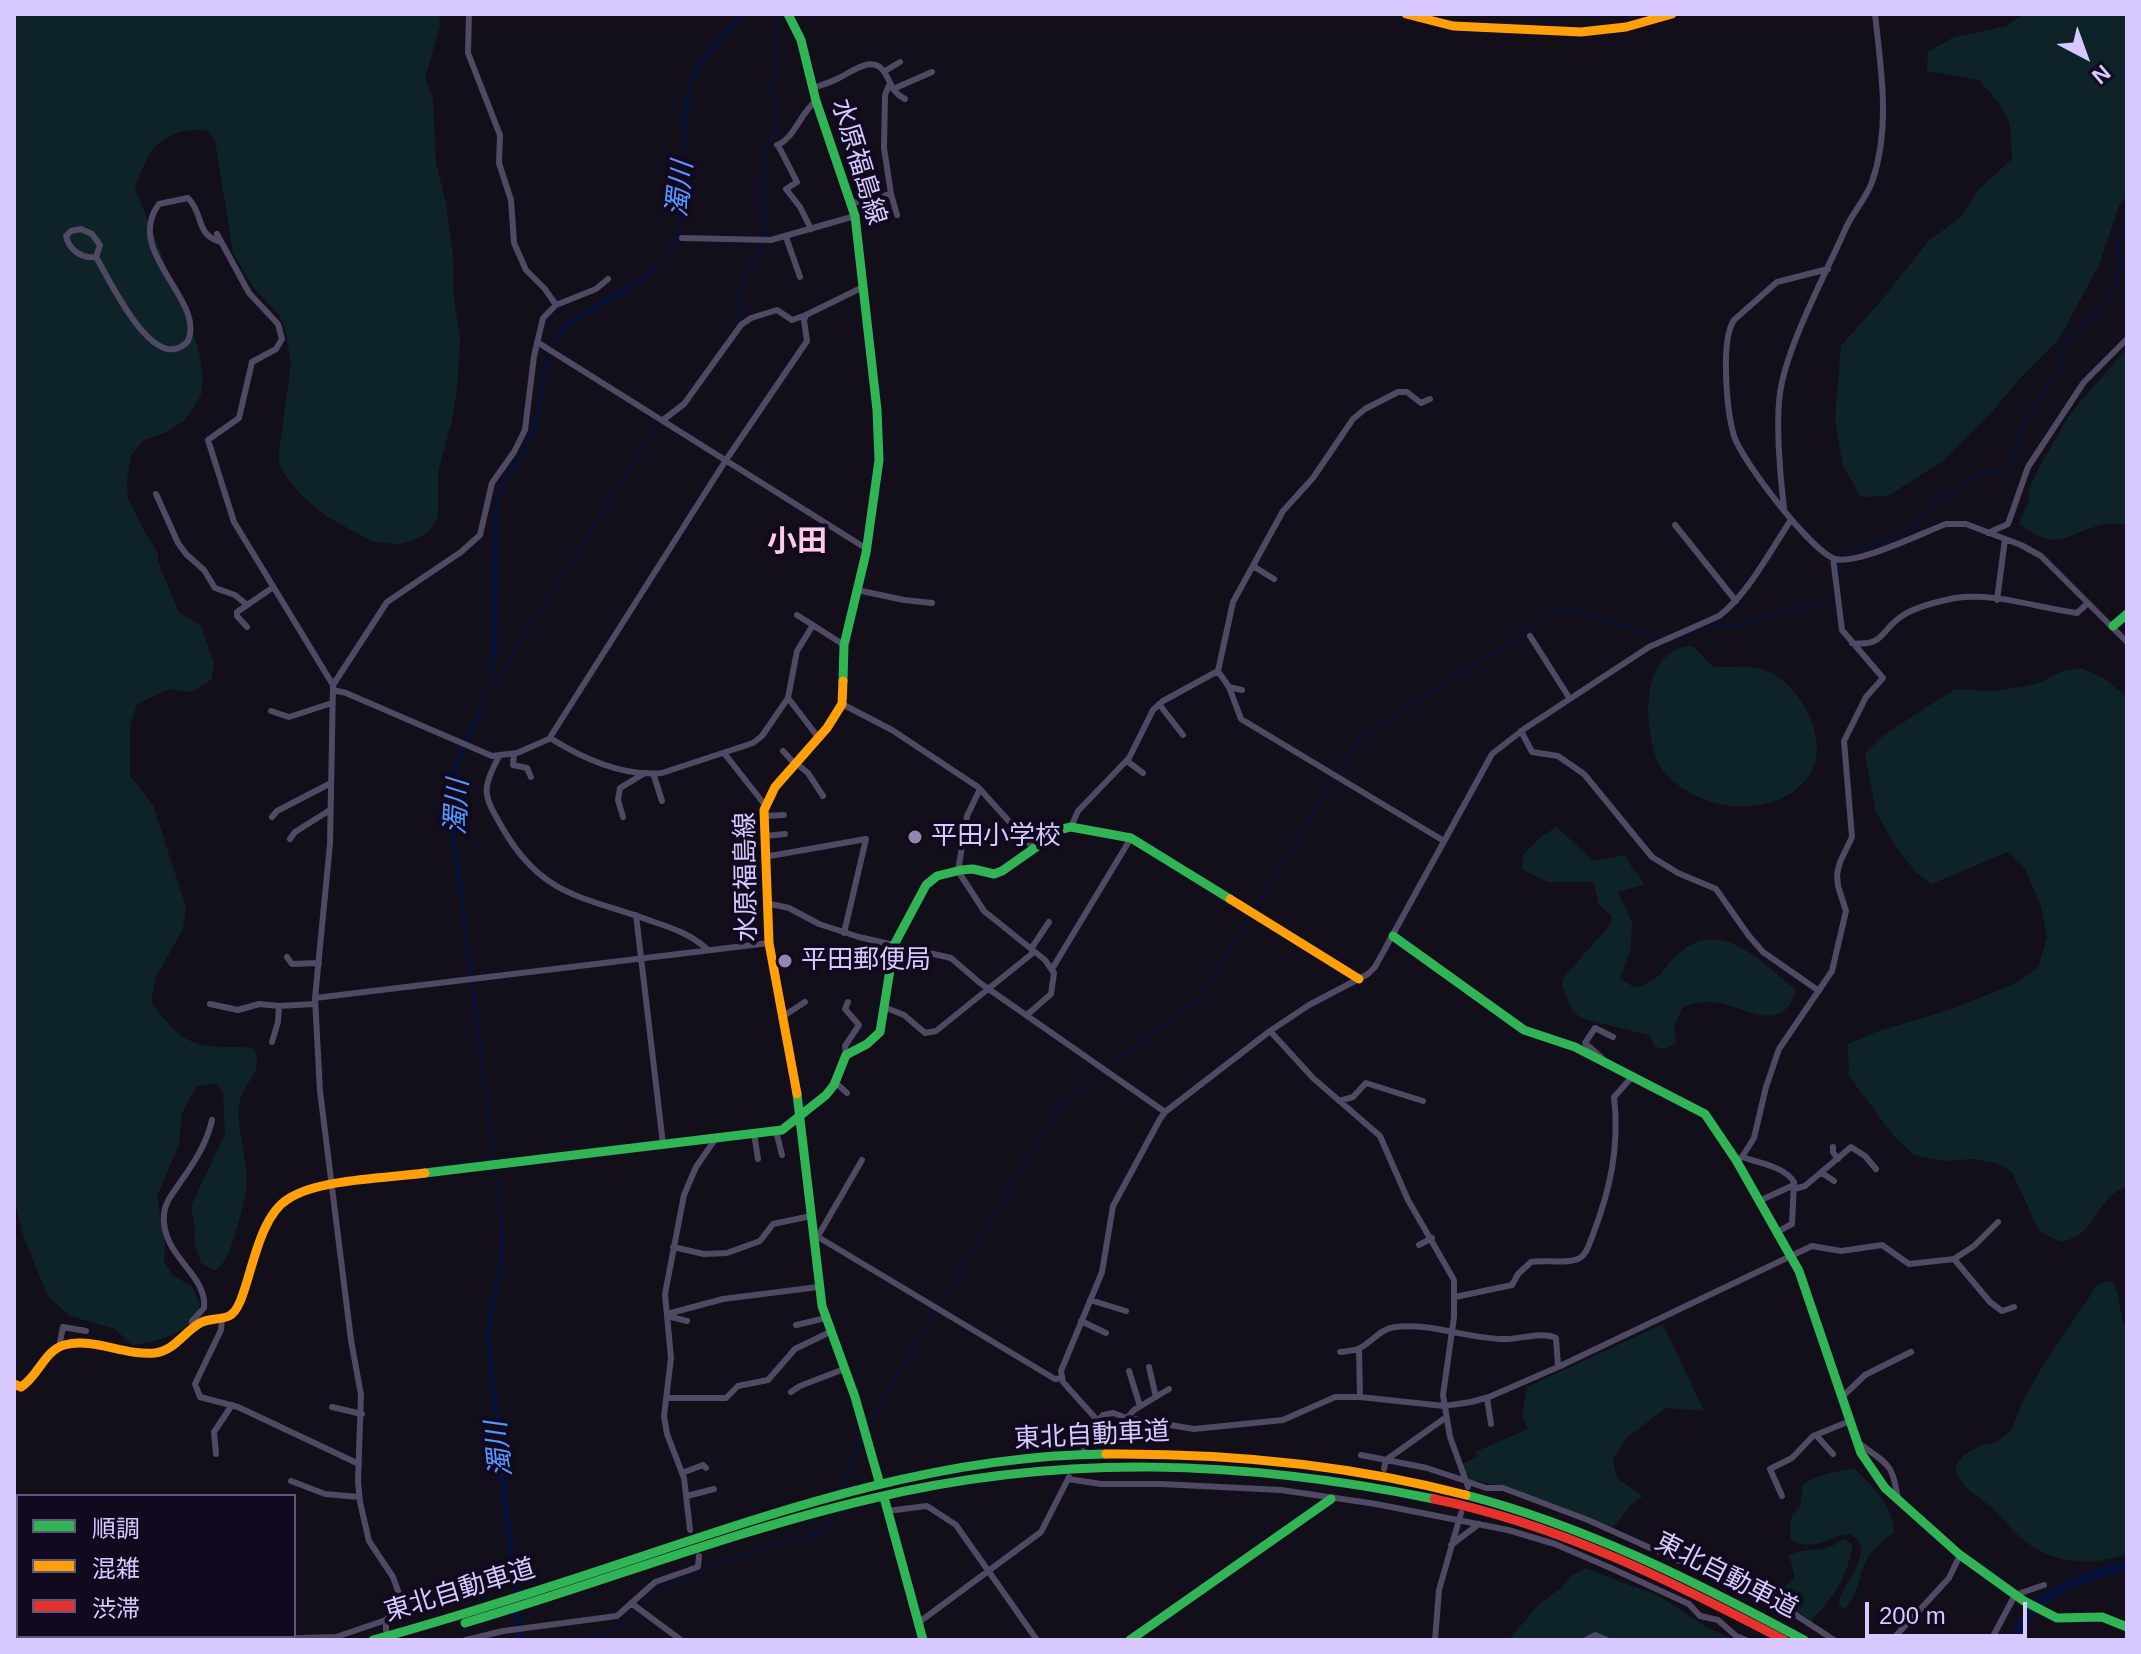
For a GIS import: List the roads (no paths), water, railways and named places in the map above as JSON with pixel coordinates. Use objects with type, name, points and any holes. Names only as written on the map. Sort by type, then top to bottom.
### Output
[{"type":"main road","name":"水原福島線","points":[[788,14],[801,40],[816,101],[853,203],[877,410],[879,460],[867,549],[844,645],[842,704],[775,787],[765,805],[766,903],[769,943],[801,1116],[818,1287],[864,1430],[875,1484]]},
{"type":"main road","points":[[1406,14],[1453,26],[1581,32],[1626,27],[1672,14]]},
{"type":"main road","points":[[2113,626],[2127,614]]},
{"type":"main road","points":[[14,1384],[21,1387],[28,1384],[59,1347],[86,1343],[147,1353],[161,1352],[207,1320],[233,1315],[239,1307],[262,1230],[277,1209],[290,1198],[330,1185],[782,1130],[826,1095],[846,1055],[867,1044],[880,1032],[894,945],[926,885],[937,876],[958,871],[973,869],[994,874],[1062,829],[1071,827],[1131,838],[1359,979]]},
{"type":"main road","points":[[1393,936],[1524,1030],[1575,1047],[1705,1114],[1739,1158],[1806,1288],[1857,1442],[1872,1472],[1898,1500],[1960,1555],[2020,1598],[2057,1618],[2102,1617],[2127,1627]]},
{"type":"main road","name":"東北自動車道","points":[[402,1640],[875,1484],[948,1470],[1062,1456],[1174,1454],[1276,1459],[1368,1473],[1490,1501],[1629,1552],[1715,1592],[1804,1640]]},
{"type":"main road","name":"東北自動車道","points":[[572,1585],[831,1509],[957,1481],[1067,1474],[1094,1466],[1173,1465],[1274,1472],[1378,1486],[1485,1512],[1552,1533],[1625,1562],[1712,1602],[1784,1640]]},
{"type":"main road","points":[[1130,1640],[1331,1499]]},
{"type":"main road","points":[[886,1506],[923,1640]]},
{"type":"main road","name":"東北自動車道","points":[[373,1640],[507,1607]]},
{"type":"street","points":[[469,14],[468,53],[500,135],[499,163],[511,200],[514,243],[526,270],[556,305]]},
{"type":"street","points":[[1785,511],[1778,411],[1781,383],[1852,215],[1872,181],[1883,132],[1884,98],[1875,14]]},
{"type":"street","points":[[885,71],[900,62]]},
{"type":"street","points":[[813,88],[861,66],[875,65],[885,71],[891,87],[905,99]]},
{"type":"street","points":[[897,215],[884,148],[885,95],[891,87],[932,72]]},
{"type":"street","points":[[811,229],[786,189],[797,182],[776,145],[788,137],[816,101]]},
{"type":"street","points":[[853,203],[891,194]]},
{"type":"street","points":[[96,257],[80,255],[71,248],[66,236],[75,229],[87,231],[100,245],[96,257],[118,299],[138,327],[162,345],[180,348],[191,336],[190,327],[153,247],[150,218],[159,204],[186,197],[194,204],[201,227],[208,237],[221,242]]},
{"type":"street","points":[[682,238],[771,240],[855,216]]},
{"type":"street","points":[[217,234],[249,293],[278,324],[281,332],[279,346],[252,362],[239,418],[208,440],[229,510],[272,588],[333,687],[471,749],[499,756],[514,754],[550,738],[726,460],[807,341],[806,315]]},
{"type":"street","points":[[786,237],[800,277]]},
{"type":"street","points":[[1828,269],[1777,282],[1731,326],[1726,385],[1734,436],[1791,520],[1833,558],[1845,560],[1953,522],[2005,539],[2041,556],[2127,642]]},
{"type":"street","points":[[235,1640],[336,1637],[386,1620],[398,1604],[399,1594],[393,1577],[369,1541],[359,1497],[360,1381],[351,1340],[320,1091],[315,1001],[330,810],[333,687],[387,602],[461,552],[480,535],[492,483],[525,430],[543,318],[556,305],[596,289],[608,279]]},
{"type":"street","points":[[663,420],[684,404],[747,320],[777,310],[792,320],[863,287]]},
{"type":"street","points":[[1988,533],[2008,524],[2019,487],[2033,459],[2084,382],[2127,339]]},
{"type":"street","points":[[537,342],[867,549]]},
{"type":"street","points":[[1430,399],[1421,403],[1407,392],[1398,392],[1365,409],[1353,419],[1313,478],[1274,524],[1233,602],[1218,671],[1229,687],[1241,719],[1248,725],[1444,841]]},
{"type":"street","points":[[156,494],[186,554],[204,570],[215,588],[235,595],[246,604]]},
{"type":"street","points":[[1098,1421],[1061,1378],[1063,1361],[1104,1265],[1113,1206],[1165,1112],[1270,1031],[1375,967],[1487,760],[1521,731],[1649,647],[1719,616],[1736,601],[1791,520]]},
{"type":"street","points":[[1675,525],[1736,601]]},
{"type":"street","points":[[1997,600],[2005,539]]},
{"type":"street","points":[[1777,1232],[1792,1224],[1794,1187],[1788,1174],[1739,1158],[1754,1138],[1779,1049],[1832,971],[1846,911],[1837,874],[1852,842],[1844,741],[1866,697],[1883,678],[1842,630],[1833,558]]},
{"type":"street","points":[[1253,566],[1274,579]]},
{"type":"street","points":[[247,627],[237,615],[246,604],[272,588]]},
{"type":"street","points":[[857,590],[932,603]]},
{"type":"street","points":[[1852,643],[1866,645],[1875,642],[1902,616],[1950,599],[1976,598],[2037,604],[2077,613],[2088,603]]},
{"type":"street","points":[[797,615],[844,645]]},
{"type":"street","points":[[623,817],[618,800],[620,788],[626,782],[724,753],[759,739],[788,698],[797,651],[813,625]]},
{"type":"street","points":[[1530,636],[1570,699]]},
{"type":"street","points":[[1071,827],[1078,811],[1127,761],[1147,720],[1159,704],[1218,671]]},
{"type":"street","points":[[1229,687],[1242,690]]},
{"type":"street","points":[[788,698],[818,737]]},
{"type":"street","points":[[271,711],[289,717],[332,703]]},
{"type":"street","points":[[842,704],[892,730],[980,789],[1034,849]]},
{"type":"street","points":[[1159,704],[1183,735]]},
{"type":"street","points":[[1521,731],[1532,752],[1558,756],[1584,774],[1652,857],[1678,873],[1716,889],[1763,952],[1819,991]]},
{"type":"street","points":[[550,738],[591,761],[649,773]]},
{"type":"street","points":[[783,751],[808,773],[823,796]]},
{"type":"street","points":[[724,753],[765,805]]},
{"type":"street","points":[[514,754],[513,765],[527,768],[531,777]]},
{"type":"street","points":[[499,756],[485,790],[495,815],[520,857],[556,888],[692,935],[708,950]]},
{"type":"street","points":[[1127,761],[1143,773]]},
{"type":"street","points":[[649,773],[662,801]]},
{"type":"street","points":[[272,817],[277,811],[331,783]]},
{"type":"street","points":[[980,789],[967,816],[958,871],[984,911],[1052,969]]},
{"type":"street","points":[[290,839],[295,832],[330,810]]},
{"type":"street","points":[[764,816],[784,815]]},
{"type":"street","points":[[764,836],[785,834]]},
{"type":"street","points":[[1028,1014],[1054,988],[1052,969],[1131,838]]},
{"type":"street","points":[[764,857],[866,839],[844,933]]},
{"type":"street","points":[[766,903],[789,908],[844,933],[951,958],[989,989],[1165,1112]]},
{"type":"street","points":[[636,915],[663,1144]]},
{"type":"street","points":[[884,1007],[904,1015],[922,1031],[930,1033],[942,1027],[1033,951],[1049,922]]},
{"type":"street","points":[[210,1004],[238,1010],[259,1004],[279,1006],[769,943]]},
{"type":"street","points":[[287,957],[292,964],[319,963]]},
{"type":"street","points":[[782,1017],[805,1002]]},
{"type":"street","points":[[846,1055],[845,1046],[859,1025],[845,1009],[848,1002]]},
{"type":"street","points":[[272,1042],[279,1006]]},
{"type":"street","points":[[1603,1061],[1585,1043],[1595,1028],[1613,1037]]},
{"type":"street","points":[[1270,1031],[1287,1052],[1380,1136],[1408,1200],[1454,1280],[1444,1406],[1445,1418],[1467,1484]]},
{"type":"street","points":[[1455,1297],[1512,1285],[1531,1262],[1576,1259],[1584,1254],[1598,1221],[1613,1170],[1616,1144],[1614,1097],[1631,1078]]},
{"type":"street","points":[[835,1082],[847,1093]]},
{"type":"street","points":[[1339,1101],[1353,1097],[1366,1083],[1423,1101]]},
{"type":"street","points":[[193,1329],[192,1321],[204,1308],[204,1298],[190,1271],[170,1248],[164,1214],[168,1200],[205,1141],[212,1120]]},
{"type":"street","points":[[776,1131],[782,1155]]},
{"type":"street","points":[[754,1133],[758,1159]]},
{"type":"street","points":[[690,1530],[682,1473],[667,1434],[664,1416],[671,1358],[665,1294],[689,1181],[716,1138]]},
{"type":"street","points":[[1833,1147],[1838,1159]]},
{"type":"street","points":[[1759,1201],[1794,1187],[1805,1186],[1851,1147],[1865,1156],[1876,1169]]},
{"type":"street","points":[[862,1160],[815,1235],[1055,1379],[1061,1378]]},
{"type":"street","points":[[1822,1173],[1834,1181]]},
{"type":"street","points":[[673,1247],[704,1254],[727,1253],[760,1241],[773,1224],[811,1216]]},
{"type":"street","points":[[1084,1450],[1098,1421],[1109,1413],[1194,1429],[1283,1420],[1335,1397],[1444,1406],[1487,1398],[1812,1246],[1841,1251],[1882,1245],[1909,1264],[1954,1259],[1974,1246],[1998,1222]]},
{"type":"street","points":[[1419,1245],[1432,1238]]},
{"type":"street","points":[[1954,1259],[1990,1302],[2002,1311],[2014,1307]]},
{"type":"street","points":[[667,1315],[723,1299],[818,1287]]},
{"type":"street","points":[[1090,1300],[1126,1311]]},
{"type":"street","points":[[667,1315],[687,1321]]},
{"type":"street","points":[[796,1325],[826,1318]]},
{"type":"street","points":[[222,1319],[221,1330],[197,1376],[195,1391],[204,1399],[232,1405],[359,1464]]},
{"type":"street","points":[[1081,1321],[1106,1333]]},
{"type":"street","points":[[59,1347],[63,1327],[86,1331]]},
{"type":"street","points":[[1340,1352],[1359,1349],[1380,1332],[1393,1327],[1510,1339],[1554,1336],[1558,1367]]},
{"type":"street","points":[[667,1398],[726,1398],[738,1386],[768,1380],[795,1349],[830,1332]]},
{"type":"street","points":[[1359,1349],[1360,1397]]},
{"type":"street","points":[[1842,1397],[1865,1375],[1911,1352]]},
{"type":"street","points":[[1149,1367],[1156,1397]]},
{"type":"street","points":[[791,1392],[844,1369]]},
{"type":"street","points":[[1129,1371],[1140,1406]]},
{"type":"street","points":[[1127,1418],[1140,1406],[1169,1389]]},
{"type":"street","points":[[1487,1398],[1491,1424]]},
{"type":"street","points":[[216,1454],[214,1432],[232,1405]]},
{"type":"street","points":[[332,1407],[362,1414]]},
{"type":"street","points":[[1384,1469],[1386,1460],[1445,1418]]},
{"type":"street","points":[[1782,1496],[1770,1469],[1792,1458],[1816,1435],[1850,1421]]},
{"type":"street","points":[[1816,1435],[1833,1454]]},
{"type":"street","points":[[1857,1442],[1889,1465],[1895,1476],[1898,1500]]},
{"type":"street","points":[[1361,1455],[1427,1468],[1467,1484],[1503,1488],[1588,1520],[1773,1600],[1834,1640]]},
{"type":"street","points":[[682,1473],[703,1465],[706,1468]]},
{"type":"street","points":[[918,1623],[1041,1532],[1067,1474],[1101,1484],[1247,1487],[1459,1516],[1555,1544],[1689,1604],[1694,1613],[1718,1620],[1736,1636],[1746,1640]]},
{"type":"street","points":[[291,1481],[325,1494],[359,1497]]},
{"type":"street","points":[[687,1496],[714,1489]]},
{"type":"street","points":[[1376,1504],[1379,1491]]},
{"type":"street","points":[[886,1506],[927,1506],[956,1525],[1037,1640]]},
{"type":"street","points":[[1435,1640],[1439,1590],[1459,1516]]},
{"type":"street","points":[[1451,1545],[1479,1524]]},
{"type":"street","points":[[1892,1640],[1949,1578],[1960,1555]]},
{"type":"street","points":[[466,1640],[513,1630],[617,1616],[655,1582],[698,1567],[699,1556]]},
{"type":"street","points":[[1991,1640],[1998,1623],[2020,1598],[2044,1585]]},
{"type":"street","points":[[631,1603],[681,1640]]},
{"type":"street","points":[[386,1620],[386,1630]]},
{"type":"street","points":[[1586,1640],[1595,1635],[1607,1640]]},
{"type":"water","name":"濁川","points":[[738,14],[744,14],[704,61],[693,82],[687,110],[684,204],[677,244],[650,277],[571,325],[554,344],[548,358],[538,422],[521,462],[505,481],[498,511],[497,650],[485,701],[459,767],[453,809],[504,1232],[504,1254],[490,1332],[523,1640],[517,1640],[486,1343],[486,1326],[501,1252],[500,1213],[450,822],[453,768],[488,688],[493,512],[503,478],[520,456],[535,420],[544,364],[552,341],[564,325],[634,283],[659,264],[675,240],[679,219],[680,168],[684,157],[682,113],[688,88],[700,60]]},
{"type":"waterway","points":[[763,237],[765,150],[767,143],[776,135],[779,105],[772,97],[778,14]]},
{"type":"waterway","points":[[1840,555],[1905,534],[1937,501],[1975,476],[1989,471],[2006,475],[2023,426],[2059,369],[2063,345],[2108,299],[2115,287],[2121,258],[2117,239],[2127,221]]},
{"type":"waterway","points":[[741,322],[739,288],[762,243]]},
{"type":"waterway","points":[[489,684],[496,681],[659,423]]},
{"type":"waterway","points":[[1839,562],[1839,583]]},
{"type":"waterway","points":[[1675,639],[1710,626],[1744,625],[1834,597]]},
{"type":"waterway","points":[[1338,774],[1358,740],[1563,608],[1665,637]]},
{"type":"waterway","points":[[1254,910],[1334,779]]},
{"type":"waterway","points":[[1107,1068],[1200,998],[1251,915]]},
{"type":"waterway","points":[[868,1424],[1058,1109],[1102,1072]]},
{"type":"waterway","points":[[841,1490],[861,1436]]},
{"type":"waterway","points":[[585,1640],[620,1626],[629,1613],[666,1585],[693,1578],[714,1563],[824,1531],[834,1511]]},
{"type":"waterway","points":[[2014,1640],[2023,1622],[2046,1597],[2076,1582],[2127,1564]]},
{"type":"place","name":"平田小学校","points":[[915,837]]},
{"type":"place","name":"平田郵便局","points":[[785,961]]},
{"type":"district","name":"小田","points":[[797,543]]}]
